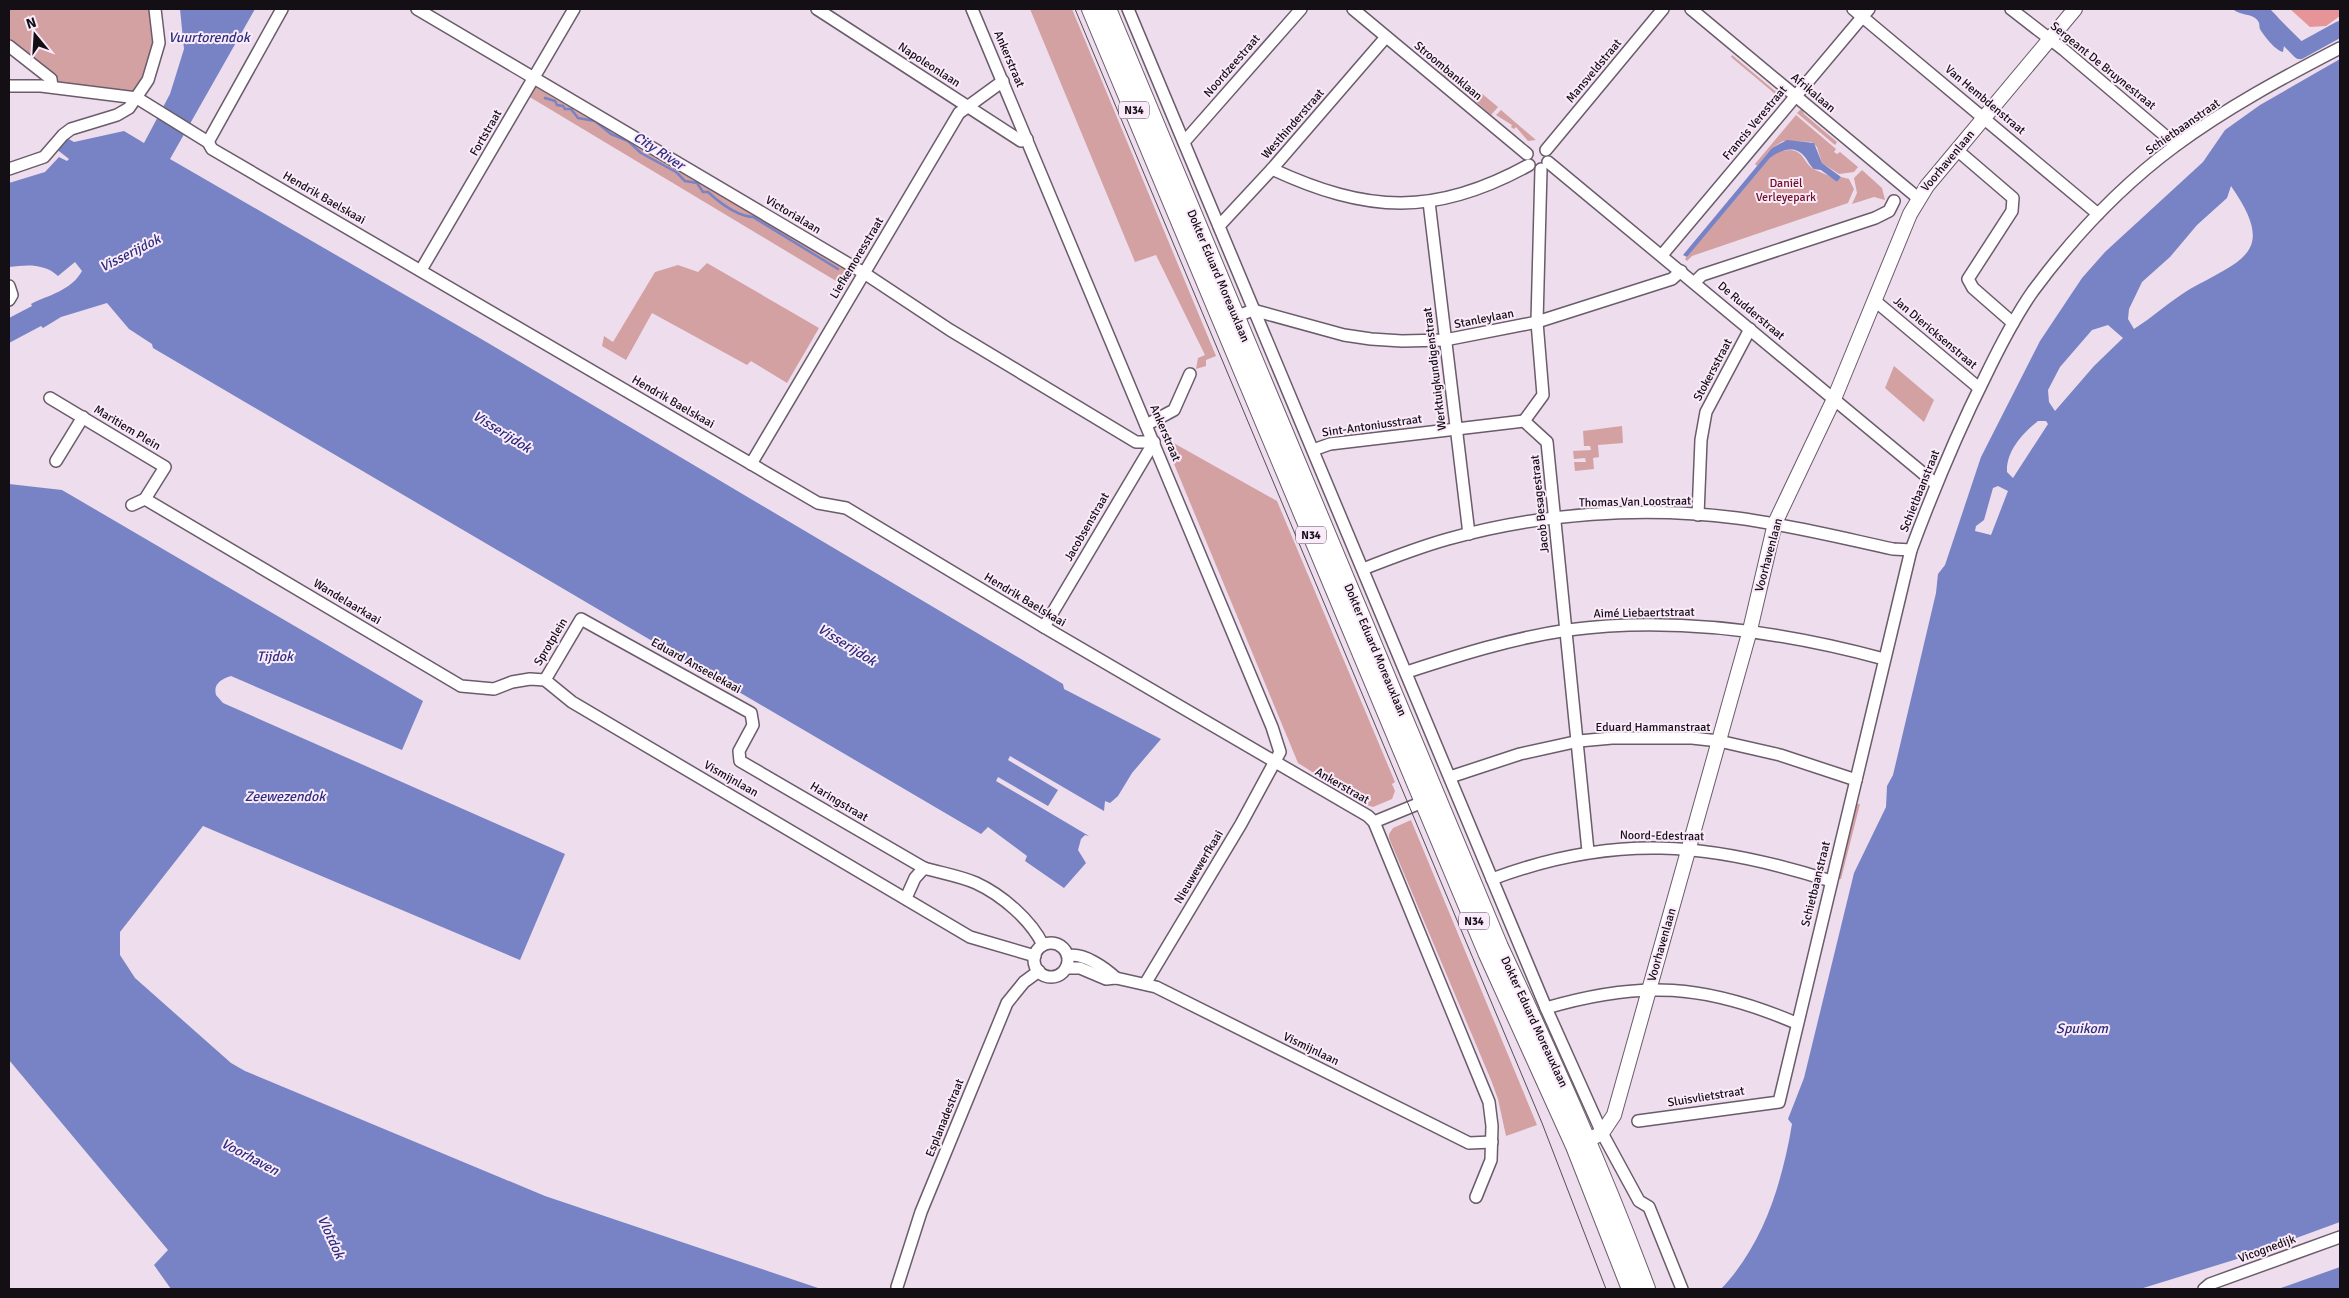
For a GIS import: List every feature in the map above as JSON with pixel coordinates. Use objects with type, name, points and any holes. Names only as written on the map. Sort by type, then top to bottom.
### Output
[{"type":"main road","name":"Dokter Eduard Moreauxlaan","points":[[1091,9],[1232,326]]},
{"type":"main road","name":"Dokter Eduard Moreauxlaan","points":[[1106,9],[1232,326],[1430,799],[1588,1140],[1646,1289]]},
{"type":"main road","name":"Dokter Eduard Moreauxlaan","points":[[1588,1140],[1631,1289]]},
{"type":"street","points":[[9,169],[44,157],[63,135],[71,130],[117,115],[129,108],[148,80],[159,43],[155,9]]},
{"type":"street","points":[[208,142],[282,9]]},
{"type":"street","name":"Victorialaan","points":[[417,9],[864,273],[950,330],[1136,442],[1154,442]]},
{"type":"street","name":"Fortstraat","points":[[421,270],[574,9]]},
{"type":"street","name":"Napoleonlaan","points":[[817,9],[1021,142],[1027,140]]},
{"type":"street","name":"Ankerstraat","points":[[972,9],[1272,727],[1280,752],[1275,763],[1368,816],[1374,822],[1483,1086],[1491,1114],[1491,1160],[1476,1197]]},
{"type":"street","name":"Dokter Eduard Moreauxlaan","points":[[1128,9],[1546,1008],[1588,1140]]},
{"type":"street","name":"Noordzeestraat","points":[[1184,142],[1301,9]]},
{"type":"street","name":"Stroombanklaan","points":[[1353,9],[1528,160]]},
{"type":"street","name":"Mansveldstraat","points":[[1545,160],[1663,9]]},
{"type":"street","name":"Afrikalaan","points":[[1690,9],[1918,198]]},
{"type":"street","name":"Van Hembdenstraat","points":[[1853,9],[1866,13],[1984,118],[2098,214]]},
{"type":"street","name":"Sergeant De Bruynestraat","points":[[2011,9],[2064,50],[2176,145]]},
{"type":"street","name":"Voorhavenlaan","points":[[1588,1140],[1614,1115],[1720,741],[1750,630],[1775,523],[1834,399],[1918,198],[2075,9]]},
{"type":"street","name":"Francis Verestraat","points":[[1662,255],[1866,13]]},
{"type":"street","name":"Westhinderstraat","points":[[1219,226],[1272,169],[1386,37]]},
{"type":"street","points":[[9,46],[51,79],[52,87]]},
{"type":"street","name":"Schietbaanstraat","points":[[1779,1102],[1796,1023],[1911,550],[1936,484],[1979,388],[2013,322],[2033,292],[2098,214],[2176,145],[2243,102],[2340,48]]},
{"type":"street","name":"Liefkemoresstraat","points":[[751,464],[958,113],[984,97],[1003,80]]},
{"type":"street","name":"Hendrik Baelskaai","points":[[9,86],[52,87],[137,98],[208,142],[212,149],[751,464],[818,503],[846,508],[1275,763]]},
{"type":"street","points":[[1272,169],[1312,187],[1348,198],[1395,204],[1428,202],[1472,191],[1502,180],[1528,160],[1538,147],[1545,160],[1537,322],[1543,395],[1524,422]]},
{"type":"street","points":[[1957,150],[2013,198],[2012,211],[1968,279],[1973,288],[2013,322]]},
{"type":"street","points":[[1528,160],[1537,170],[1545,160]]},
{"type":"street","name":"De Rudderstraat","points":[[1545,160],[1696,282],[1936,484]]},
{"type":"street","points":[[1696,282],[1702,275],[1875,218],[1888,211],[1894,201]]},
{"type":"street","name":"Werktuigkundigenstraat","points":[[1428,202],[1469,534]]},
{"type":"street","name":"Stanleylaan","points":[[1253,310],[1344,335],[1402,341],[1446,340],[1537,322],[1672,279],[1681,271]]},
{"type":"street","points":[[9,286],[12,295],[9,300]]},
{"type":"street","name":"Jan Diericksenstraat","points":[[1874,300],[1979,388]]},
{"type":"street","points":[[1232,326],[1253,310]]},
{"type":"street","name":"Stanleylaan","points":[[1232,326],[1259,324],[1285,318]]},
{"type":"street","name":"Stokersstraat","points":[[1698,514],[1702,424],[1706,412],[1750,329]]},
{"type":"street","points":[[1146,425],[1174,410],[1190,374]]},
{"type":"street","name":"Maritiem Plein","points":[[50,398],[165,467],[144,499]]},
{"type":"street","name":"Maritiem Plein","points":[[56,461],[82,417]]},
{"type":"street","name":"Sint-Antoniusstraat","points":[[1313,450],[1330,444],[1524,422]]},
{"type":"street","name":"Jacob Besagestraat","points":[[1524,422],[1547,442],[1588,851]]},
{"type":"street","name":"Jacobsenstraat","points":[[1044,627],[1154,442]]},
{"type":"street","points":[[132,505],[144,499]]},
{"type":"street","name":"Wandelaarkaai","points":[[144,499],[461,686],[494,689],[512,682],[530,679],[545,680]]},
{"type":"street","name":"Thomas Van Loostraat","points":[[1362,569],[1425,546],[1469,534],[1555,519],[1618,514],[1698,514],[1775,523],[1893,549],[1911,550]]},
{"type":"street","name":"Sprotplein","points":[[545,680],[581,619]]},
{"type":"street","name":"Eduard Anseelekaai","points":[[581,619],[751,713],[753,725],[738,751],[740,761]]},
{"type":"street","name":"Aimé Liebaertstraat","points":[[1407,672],[1476,650],[1566,630],[1648,625],[1750,630],[1821,642],[1884,659]]},
{"type":"street","name":"Vismijnlaan","points":[[545,680],[572,702],[970,937],[1035,956]]},
{"type":"street","name":"Eduard Hammanstraat","points":[[1450,777],[1520,754],[1578,741],[1612,738],[1675,738],[1720,741],[1780,755],[1856,780]]},
{"type":"street","name":"Haringstraat","points":[[740,761],[924,868]]},
{"type":"street","name":"Nieuwewerfkaai","points":[[1145,984],[1275,763]]},
{"type":"street","name":"Ankerstraat","points":[[1374,822],[1430,799]]},
{"type":"street","name":"Noord-Edestraat","points":[[1492,879],[1524,867],[1588,851],[1620,848],[1690,849],[1751,858],[1831,881]]},
{"type":"street","points":[[906,898],[916,878],[924,868],[974,883],[990,890],[1033,928],[1043,945]]},
{"type":"street","points":[[1049,943],[1061,946],[1067,962],[1061,974],[1054,977],[1046,976],[1039,972],[1035,964],[1035,956],[1043,945],[1049,943]]},
{"type":"street","name":"Vismijnlaan","points":[[1067,962],[1077,957],[1097,965],[1116,978],[1145,984],[1469,1143],[1492,1142]]},
{"type":"street","name":"Esplanadestraat","points":[[897,1287],[921,1212],[1007,1003],[1024,982],[1039,972]]},
{"type":"street","points":[[1546,1008],[1615,992],[1650,988],[1707,994],[1740,1002],[1796,1023]]},
{"type":"street","name":"Sluisvlietstraat","points":[[1638,1121],[1779,1102]]},
{"type":"street","points":[[1588,1140],[1639,1201],[1649,1207],[1682,1289]]},
{"type":"street","name":"Vicognedijk","points":[[2204,1289],[2210,1284],[2340,1237]]},
{"type":"green space","points":[[9,9],[151,9],[153,32],[151,53],[146,73],[133,92],[124,93],[59,82],[9,43]]},
{"type":"green space","points":[[1030,9],[1072,9],[1216,356],[1206,360],[1206,366],[1196,369],[1198,358],[1205,355],[1156,255],[1135,262]]},
{"type":"green space","points":[[1732,55],[1775,91],[1780,89],[1784,93],[1780,98],[1731,57]]},
{"type":"green space","points":[[1438,57],[1454,71],[1448,79],[1432,64]]},
{"type":"green space","points":[[1458,74],[1476,89],[1470,96],[1452,81]]},
{"type":"green space","points":[[537,81],[855,271],[846,287],[528,96]]},
{"type":"green space","points":[[1480,92],[1498,107],[1491,115],[1473,99]]},
{"type":"green space","points":[[1802,108],[1804,114],[1837,142],[1835,145],[1797,113]]},
{"type":"green space","points":[[1501,110],[1536,140],[1528,141],[1516,127],[1514,129],[1511,127],[1512,125],[1496,115]]},
{"type":"green space","points":[[1796,115],[1836,149],[1834,152],[1837,154],[1840,152],[1858,167],[1854,172],[1839,174],[1822,163],[1817,147],[1812,142],[1783,141],[1772,148],[1757,166],[1755,164]]},
{"type":"green space","name":"Daniël Verleyepark","points":[[1791,150],[1799,153],[1812,168],[1837,182],[1841,177],[1849,179],[1854,189],[1848,203],[1692,256],[1687,261],[1685,259],[1770,158],[1780,151]]},
{"type":"green space","points":[[1862,170],[1882,188],[1885,200],[1874,197],[1852,204],[1857,193],[1854,178]]},
{"type":"green space","points":[[707,263],[819,328],[787,383],[751,361],[747,365],[652,313],[626,360],[602,346],[604,336],[613,342],[655,272],[678,265],[698,272]]},
{"type":"green space","points":[[1894,366],[1934,400],[1924,422],[1885,388]]},
{"type":"green space","points":[[1622,426],[1623,443],[1598,445],[1599,457],[1593,458],[1594,469],[1575,471],[1574,462],[1586,462],[1585,458],[1574,459],[1573,451],[1591,450],[1590,446],[1584,446],[1583,431]]},
{"type":"green space","points":[[1170,441],[1277,501],[1395,782],[1392,784],[1395,791],[1392,799],[1373,807],[1363,804],[1298,763],[1167,447]]},
{"type":"green space","points":[[1856,804],[1860,804],[1841,879],[1838,879]]},
{"type":"green space","points":[[1411,820],[1537,1125],[1506,1136],[1498,1099],[1491,1080],[1389,838],[1393,828]]},
{"type":"shaded area","points":[[2290,9],[2340,9],[2340,16],[2326,26],[2310,27]]},
{"type":"water","points":[[180,9],[255,9],[170,159],[483,340],[1063,684],[1064,689],[1161,739],[1132,773],[1118,796],[1110,803],[1105,801],[1104,811],[1010,756],[1008,760],[1058,790],[1048,806],[998,777],[996,781],[1089,836],[1085,835],[1081,839],[1078,850],[1086,863],[1064,888],[1025,861],[1027,856],[988,827],[981,834],[153,348],[152,344],[129,329],[107,303],[61,317],[43,328],[41,326],[9,343],[9,318],[32,306],[31,304],[66,288],[82,271],[75,262],[58,276],[41,267],[9,267],[9,183],[45,172],[59,157],[67,161],[69,159],[55,148],[65,137],[74,142],[124,131],[144,143],[170,94],[184,49]]},
{"type":"water","points":[[2233,9],[2270,9],[2284,29],[2283,52],[2267,39],[2260,29],[2256,18],[2239,13]]},
{"type":"water","name":"Spuikom","points":[[2340,59],[2340,1222],[2250,1255],[2140,1289],[1721,1289],[1736,1272],[1759,1233],[1783,1169],[1792,1124],[1788,1119],[1804,1078],[1854,873],[1886,807],[1887,786],[1893,775],[1936,593],[1938,574],[1945,565],[1981,457],[2040,341],[2082,278],[2105,252],[2203,162],[2225,130],[2260,105]],"holes":[[[2231,186],[2245,208],[2252,226],[2252,240],[2248,251],[2239,261],[2226,270],[2190,289],[2134,329],[2128,319],[2129,309],[2142,282],[2170,257],[2197,225],[2227,198]],[[2108,325],[2123,338],[2094,366],[2055,411],[2049,402],[2048,390],[2060,367],[2092,330]],[[2038,421],[2046,421],[2048,424],[2013,478],[2007,472],[2009,457],[2016,443]],[[1998,486],[2008,491],[1991,535],[1975,531],[1976,526],[1984,520],[1993,488]]]},
{"type":"water","points":[[1787,140],[1814,143],[1822,163],[1841,177],[1837,182],[1821,170],[1814,169],[1804,156],[1796,150],[1778,153],[1770,158],[1687,257],[1683,255],[1772,148]]},
{"type":"water","points":[[9,484],[62,490],[423,701],[402,750],[231,676],[221,680],[215,691],[223,703],[565,854],[520,960],[203,826],[120,932],[120,955],[135,978],[231,1063],[245,1071],[545,1196],[821,1289],[171,1289],[154,1265],[168,1250],[9,1060]]},
{"type":"water","points":[[2340,1267],[2340,1289],[2278,1289]]},
{"type":"waterway","points":[[2258,9],[2300,51],[2340,29]]},
{"type":"waterway","name":"City River","points":[[545,98],[555,101],[557,105],[563,106],[565,109],[571,109],[578,118],[595,121],[611,134],[628,141],[641,153],[676,172],[685,181],[697,183],[703,192],[708,192],[729,208],[740,214],[753,217],[838,269]]},
{"type":"tram line","points":[[1075,9],[1542,1123],[1606,1289]]},
{"type":"water label","name":"Vuurtorendok","points":[[209,37]]},
{"type":"water label","name":"Visserijdok","points":[[130,253]]},
{"type":"water label","name":"Visserijdok","points":[[502,432]]},
{"type":"water label","name":"Visserijdok","points":[[847,645]]},
{"type":"water label","name":"Tijdok","points":[[275,656]]},
{"type":"water label","name":"Zeewezendok","points":[[285,796]]},
{"type":"water label","name":"Voorhaven","points":[[250,1157]]},
{"type":"water label","name":"Vlotdok","points":[[331,1237]]}]
